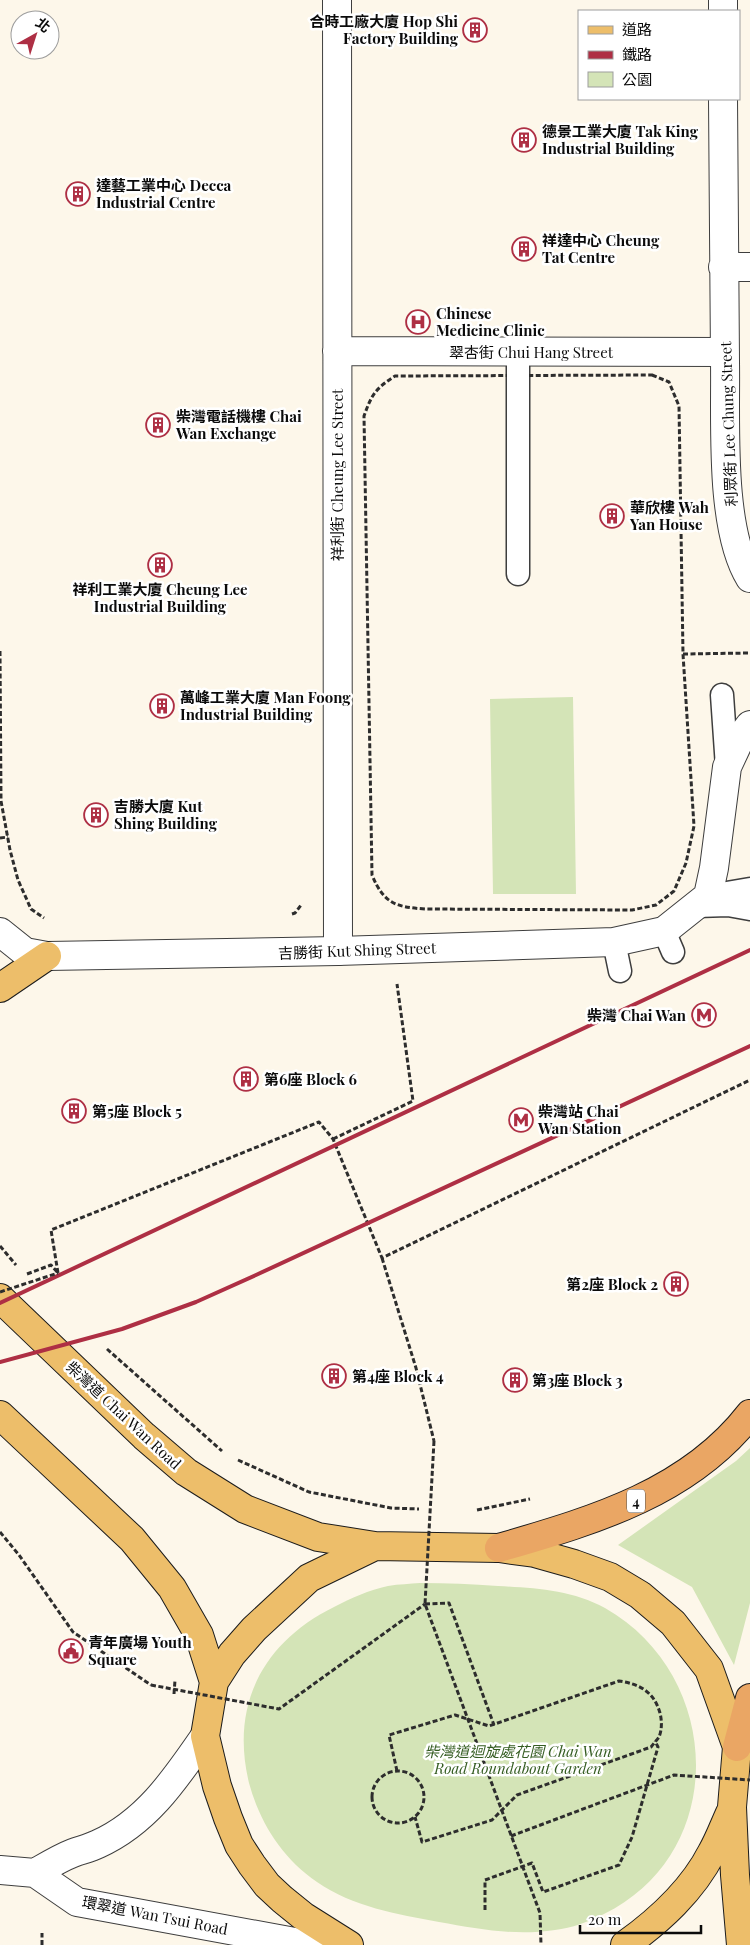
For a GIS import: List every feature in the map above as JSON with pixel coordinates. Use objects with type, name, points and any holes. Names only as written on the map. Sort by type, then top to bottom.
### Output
[{"type":"highway","name":"4","points":[[499,1548],[610,1513],[645,1497],[697,1466],[720,1446],[750,1414]]},
{"type":"highway","points":[[737,1747],[750,1698]]},
{"type":"main road","points":[[0,988],[47,956]]},
{"type":"main road","name":"柴灣道 Chai Wan Road","points":[[0,1298],[144,1436],[186,1472],[245,1509],[318,1537],[375,1546],[499,1548],[535,1553],[610,1577],[640,1595],[674,1623],[709,1669],[737,1747],[732,1807],[740,1945]]},
{"type":"main road","name":"柴灣道 Chai Wan Road","points":[[0,1415],[132,1538],[167,1581],[198,1635],[214,1682]]},
{"type":"main road","name":"柴灣道 Chai Wan Road","points":[[348,1945],[302,1916],[282,1900],[268,1885],[239,1845],[217,1786],[206,1736],[214,1682],[232,1654],[254,1629],[310,1578],[375,1546]]},
{"type":"main road","name":"柴灣道 Chai Wan Road","points":[[625,1945],[650,1927],[688,1888],[712,1853],[732,1807]]},
{"type":"street","name":"祥利街 Cheung Lee Street","points":[[337,0],[338,951]]},
{"type":"street","name":"利眾街 Lee Chung Street","points":[[723,100],[726,462],[729,503],[735,540],[750,578]]},
{"type":"street","points":[[723,267],[750,267]]},
{"type":"street","name":"翠杏街 Chui Hang Street","points":[[337,351],[518,364],[725,352]]},
{"type":"street","points":[[703,901],[714,868],[727,767],[741,736],[750,725]]},
{"type":"street","name":"吉勝街 Kut Shing Street","points":[[0,932],[25,952],[47,956],[338,951],[669,942],[703,901]]},
{"type":"street","points":[[35,1873],[72,1853],[98,1845],[142,1816],[160,1798],[206,1736]]},
{"type":"street","name":"環翠道 Wan Tsui Road","points":[[0,1870],[35,1873],[77,1902],[311,1945]]},
{"type":"lane","points":[[518,364],[518,574]]},
{"type":"lane","points":[[722,695],[727,767]]},
{"type":"lane","points":[[703,901],[750,888]]},
{"type":"lane","points":[[703,901],[750,909]]},
{"type":"lane","points":[[614,942],[620,971]]},
{"type":"path","points":[[518,364],[652,375],[669,382],[679,406],[684,654],[694,826],[686,863],[674,891],[656,905],[632,910],[425,909],[406,908],[388,901],[378,889],[372,876],[364,416],[372,396],[381,385],[395,376],[518,364]]},
{"type":"path","points":[[0,650],[1,801],[18,880],[31,909],[45,918]]},
{"type":"path","points":[[684,654],[750,653]]},
{"type":"path","points":[[0,838],[8,837]]},
{"type":"path","points":[[289,915],[295,914],[303,899]]},
{"type":"path","points":[[333,1139],[413,1100],[397,987]]},
{"type":"path","points":[[382,1258],[750,1080]]},
{"type":"path","points":[[58,1273],[51,1230],[319,1122],[333,1139],[382,1258],[416,1368],[434,1441],[425,1604],[540,1913],[541,1945]]},
{"type":"path","points":[[0,1246],[38,1287]]},
{"type":"path","points":[[26,1275],[51,1265],[58,1273]]},
{"type":"path","points":[[0,1292],[58,1273]]},
{"type":"path","points":[[105,1347],[229,1456],[310,1492],[391,1508],[419,1509]]},
{"type":"path","points":[[467,1510],[477,1510],[534,1499]]},
{"type":"path","points":[[429,1509],[438,1509]]},
{"type":"path","points":[[0,1532],[19,1554],[73,1632],[151,1685],[279,1709],[425,1604],[449,1603],[494,1725]]},
{"type":"path","points":[[397,1771],[389,1735],[455,1715],[489,1726],[494,1725],[619,1681],[633,1683],[648,1692],[657,1701],[662,1720],[659,1736],[651,1747],[516,1795],[492,1820],[422,1842],[415,1818]]},
{"type":"path","points":[[485,1910],[485,1880],[532,1863],[543,1892],[619,1865],[632,1836],[658,1747],[655,1741]]},
{"type":"path","points":[[392,1771],[397,1771],[409,1773],[416,1778],[422,1786],[424,1794],[424,1803],[415,1818],[408,1822],[390,1822],[383,1819],[373,1805],[373,1788],[377,1781],[392,1771]]},
{"type":"path","points":[[511,1836],[674,1775],[750,1780]]},
{"type":"path","points":[[42,1933],[42,1945]]},
{"type":"green space","points":[[573,697],[576,894],[493,894],[490,699]]},
{"type":"green space","points":[[750,1448],[750,1603],[734,1665],[692,1587],[618,1545],[736,1461]]},
{"type":"green space","name":"柴灣道迴旋處花園 Chai Wan Road Roundabout Garden","points":[[420,1583],[526,1588],[580,1597],[605,1608],[644,1638],[672,1675],[690,1718],[696,1763],[691,1808],[674,1849],[645,1886],[604,1914],[592,1920],[561,1929],[540,1932],[511,1932],[454,1925],[360,1904],[331,1891],[304,1872],[283,1851],[266,1826],[249,1783],[244,1754],[244,1728],[249,1702],[258,1679],[271,1658],[288,1638],[309,1621],[340,1604],[381,1588]]},
{"type":"railway","points":[[0,1303],[750,950]]},
{"type":"railway","points":[[0,1362],[122,1329],[196,1302],[750,1046]]},
{"type":"place","name":"合時工廠大廈 Hop Shi Factory Building","points":[[475,30]]},
{"type":"place","name":"德景工業大廈 Tak King Industrial Building","points":[[524,140]]},
{"type":"place","name":"達藝工業中心 Decca Industrial Centre","points":[[78,194]]},
{"type":"place","name":"祥達中心 Cheung Tat Centre","points":[[524,249]]},
{"type":"place","name":"Chinese Medicine Clinic","points":[[418,322]]},
{"type":"place","name":"柴灣電話機樓 Chai Wan Exchange","points":[[158,425]]},
{"type":"place","name":"華欣樓 Wah Yan House","points":[[612,516]]},
{"type":"place","name":"祥利工業大廈 Cheung Lee Industrial Building","points":[[160,565]]},
{"type":"place","name":"萬峰工業大廈 Man Foong Industrial Building","points":[[162,706]]},
{"type":"place","name":"吉勝大廈 Kut Shing Building","points":[[96,815]]},
{"type":"place","name":"柴灣 Chai Wan","points":[[704,1015]]},
{"type":"place","name":"第6座 Block 6","points":[[246,1079]]},
{"type":"place","name":"第5座 Block 5","points":[[74,1111]]},
{"type":"place","name":"柴灣站 Chai Wan Station","points":[[521,1120]]},
{"type":"place","name":"第2座 Block 2","points":[[676,1284]]},
{"type":"place","name":"第4座 Block 4","points":[[334,1376]]},
{"type":"place","name":"第3座 Block 3","points":[[515,1380]]},
{"type":"place","name":"青年廣場 Youth Square","points":[[71,1651]]}]
